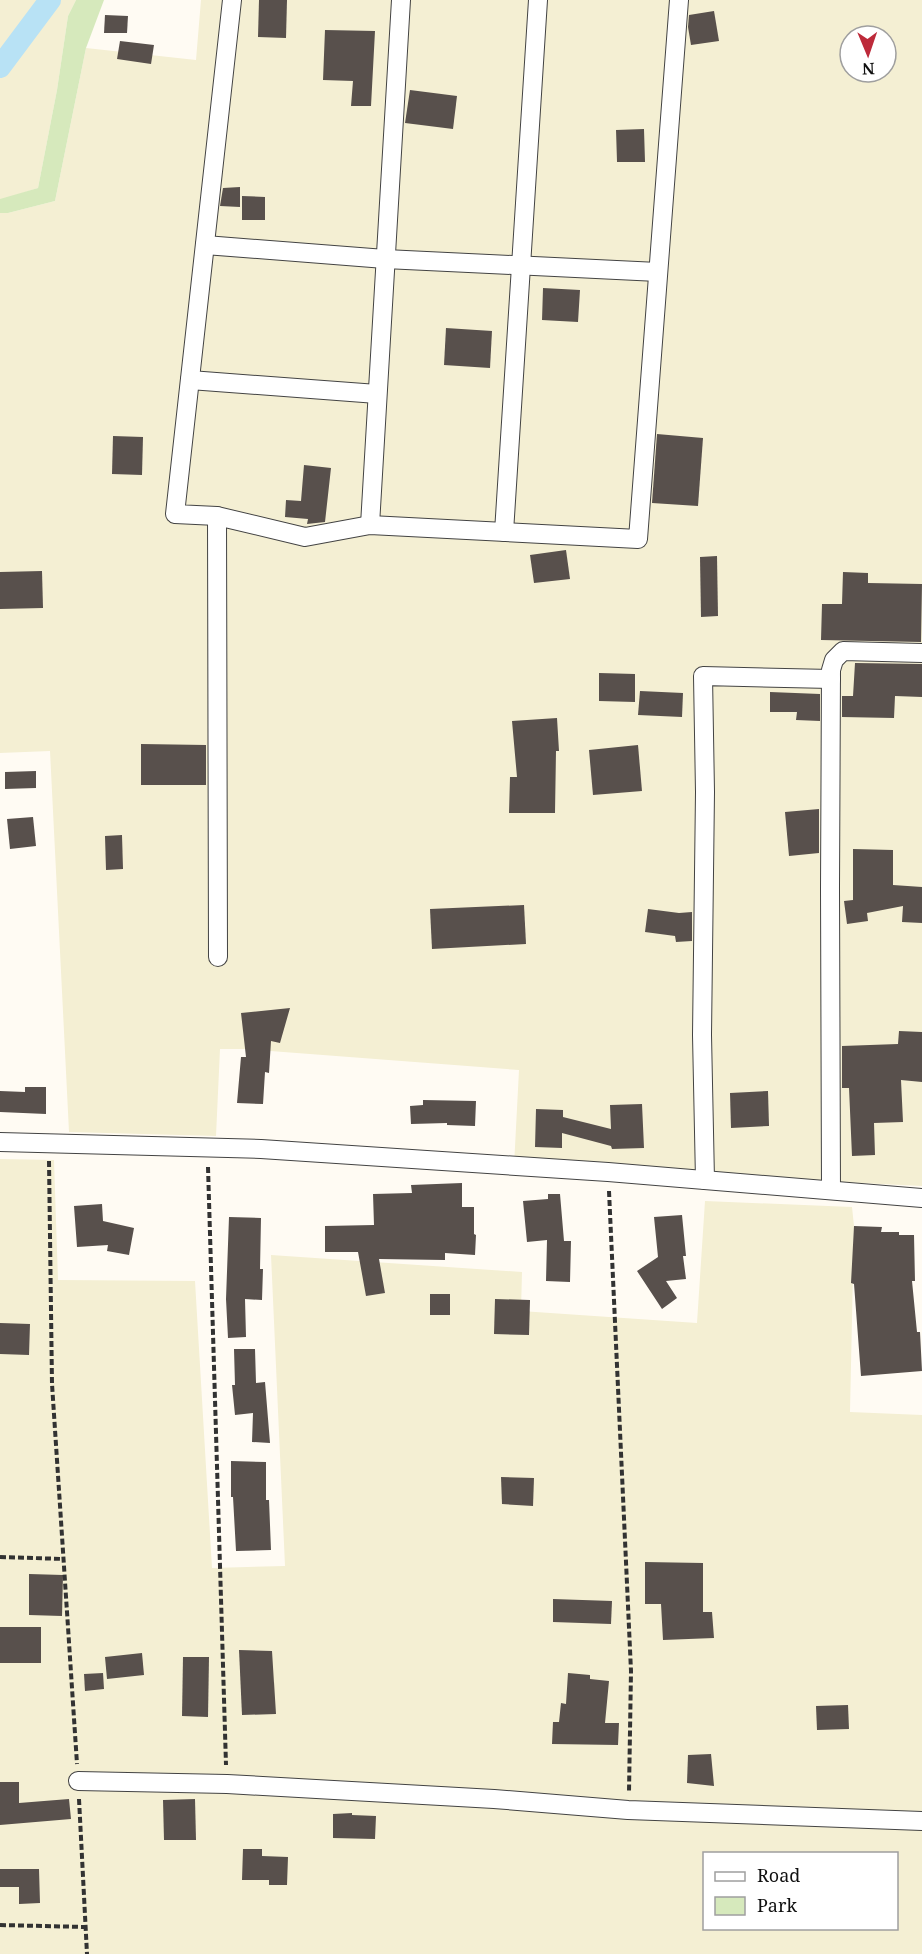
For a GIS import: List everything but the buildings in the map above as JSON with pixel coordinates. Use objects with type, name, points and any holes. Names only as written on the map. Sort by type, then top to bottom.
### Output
[{"type":"street","points":[[232,0],[175,514],[217,516],[305,537],[370,525],[638,539],[679,0]]},
{"type":"street","points":[[370,525],[401,0]]},
{"type":"street","points":[[504,532],[538,0]]},
{"type":"street","points":[[205,245],[385,260],[658,272]]},
{"type":"street","points":[[190,380],[377,394]]},
{"type":"street","points":[[217,516],[218,957]]},
{"type":"street","points":[[831,1190],[831,680],[834,660],[843,651],[922,653]]},
{"type":"street","points":[[705,1180],[702,1035],[705,792],[703,676],[831,680]]},
{"type":"street","points":[[0,1142],[261,1149],[608,1172],[922,1198]]},
{"type":"street","points":[[78,1781],[226,1784],[494,1799],[628,1810],[922,1821]]},
{"type":"path","points":[[48,1144],[52,1384],[87,1954]]},
{"type":"path","points":[[207,1148],[226,1784]]},
{"type":"path","points":[[608,1172],[631,1671],[628,1810]]},
{"type":"path","points":[[0,1557],[64,1559]]},
{"type":"path","points":[[0,1925],[86,1927]]},
{"type":"shaded area","points":[[0,0],[76,0],[68,16],[57,90],[38,188],[4,199],[0,199]]},
{"type":"shaded area","points":[[201,0],[922,0],[922,1186],[514,1166],[519,1070],[245,1049],[220,1049],[216,1136],[69,1132],[50,751],[0,753],[0,213],[55,201],[86,48],[196,60]]},
{"type":"shaded area","points":[[0,1159],[54,1160],[58,1280],[195,1281],[212,1568],[285,1566],[271,1255],[522,1272],[521,1311],[697,1323],[705,1201],[852,1207],[854,1226],[850,1412],[922,1415],[922,1954],[0,1954]]},
{"type":"green space","points":[[76,0],[104,0],[86,48],[55,201],[0,213],[0,199],[38,188],[57,90],[68,16]]},
{"type":"waterway","points":[[0,67],[50,0]]}]
